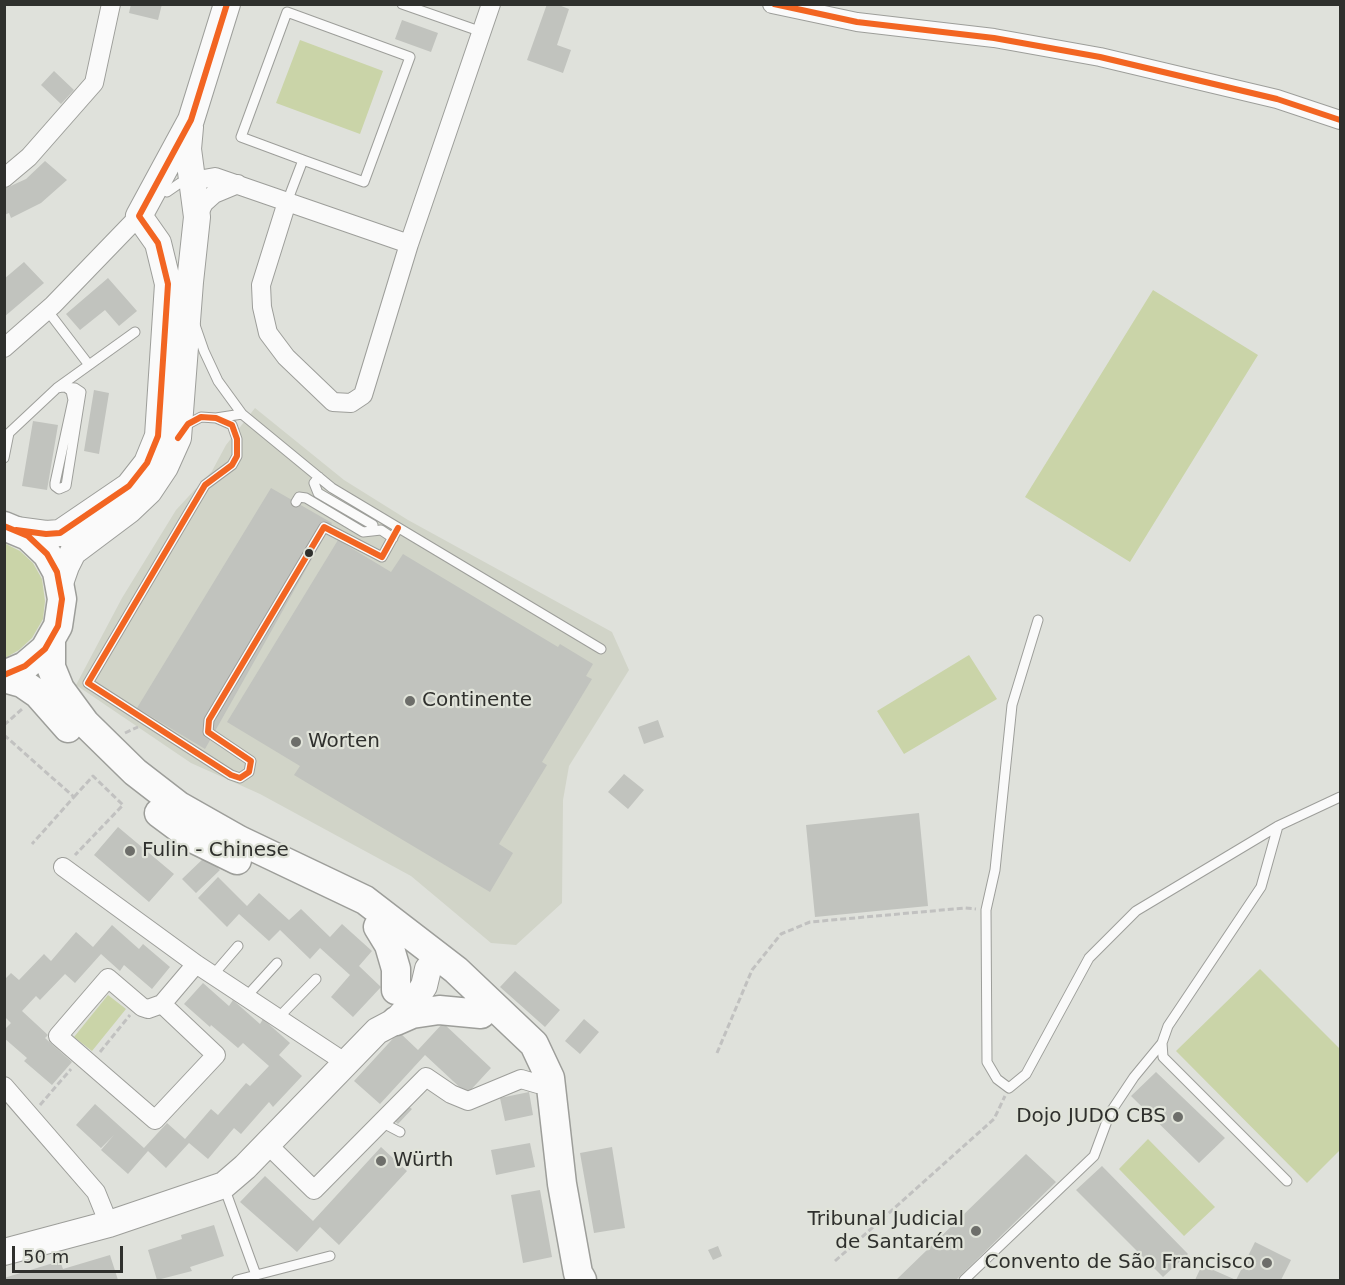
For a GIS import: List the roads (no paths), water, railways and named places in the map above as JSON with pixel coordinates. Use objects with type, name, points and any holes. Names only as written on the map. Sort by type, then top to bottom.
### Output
[{"type":"main road","points":[[4,676],[29,664],[42,652],[58,626],[62,608],[60,583],[54,565],[44,550],[31,538],[10,528]]},
{"type":"main road","points":[[51,640],[51,667],[60,689],[85,723],[135,772],[179,806],[239,840],[364,900],[434,963],[481,1014],[522,1051],[556,1121]]},
{"type":"main road","points":[[4,676],[22,683],[38,694],[84,747],[137,797],[194,838],[243,863],[348,907],[406,947],[434,963],[456,970],[534,1044],[549,1078],[562,1184],[578,1273],[582,1281]]},
{"type":"main road","points":[[378,927],[389,945],[393,958],[396,969],[396,990]]},
{"type":"main road","points":[[386,1026],[412,1014],[439,1010],[481,1014]]},
{"type":"street","points":[[4,178],[29,157],[94,83],[111,4]]},
{"type":"street","points":[[4,348],[47,310],[151,203],[191,120],[227,4]]},
{"type":"street","points":[[287,202],[261,285],[262,306],[268,333],[286,357],[333,402],[351,403],[363,394],[409,244],[491,4]]},
{"type":"street","points":[[772,4],[857,22],[994,38],[1100,57],[1277,99],[1341,120]]},
{"type":"street","points":[[60,583],[74,552],[129,510],[149,491],[165,467],[178,438],[188,304],[197,217],[204,179],[188,149],[191,120]]},
{"type":"street","points":[[204,179],[238,184],[409,244]]},
{"type":"street","points":[[197,217],[204,203],[214,194],[238,184]]},
{"type":"street","points":[[151,203],[180,196],[197,217]]},
{"type":"street","points":[[10,528],[46,534],[60,533],[129,486],[147,463],[158,436],[168,284],[151,203]]},
{"type":"street","points":[[63,867],[195,964],[346,1063]]},
{"type":"street","points":[[386,1026],[396,990],[412,976],[434,963]]},
{"type":"street","points":[[4,1252],[109,1224],[224,1185],[245,1167],[346,1063],[414,1001],[424,986],[434,963]]},
{"type":"street","points":[[162,1004],[216,1054],[155,1120],[58,1036],[108,978],[148,1009],[162,1004],[195,964]]},
{"type":"street","points":[[267,1144],[315,1190],[426,1077],[451,1094],[468,1101],[521,1079],[538,1084]]},
{"type":"street","points":[[4,1086],[96,1192],[109,1224]]},
{"type":"lane","points":[[402,4],[482,32]]},
{"type":"lane","points":[[287,12],[410,57],[364,182],[303,160],[241,137],[287,12]]},
{"type":"lane","points":[[287,202],[303,160]]},
{"type":"lane","points":[[151,203],[180,183],[204,179]]},
{"type":"lane","points":[[188,304],[204,351],[218,381],[242,414],[332,489],[601,649]]},
{"type":"lane","points":[[47,310],[89,365]]},
{"type":"lane","points":[[4,458],[9,433],[89,365],[135,332]]},
{"type":"lane","points":[[62,388],[75,388],[81,392],[66,486],[60,489],[55,486],[55,483],[73,400],[71,391],[62,388]]},
{"type":"lane","points":[[178,438],[188,424],[201,417],[216,418],[242,414]]},
{"type":"lane","points":[[216,418],[232,425],[237,439],[237,456],[232,465],[205,485],[88,683],[231,776],[240,778],[249,772],[251,761],[208,732],[209,720],[324,527],[382,557],[398,528]]},
{"type":"lane","points":[[319,477],[314,487],[318,493],[373,525]]},
{"type":"lane","points":[[296,502],[299,497],[306,498],[363,531],[381,530],[393,538]]},
{"type":"lane","points":[[1038,620],[1012,705],[995,870],[986,910],[987,1062],[997,1079],[1009,1088],[1026,1074],[1089,958],[1136,911],[1278,826],[1341,797]]},
{"type":"lane","points":[[964,1281],[1094,1156],[1110,1113],[1134,1077],[1162,1043],[1168,1026],[1262,887],[1278,826]]},
{"type":"lane","points":[[213,975],[238,946]]},
{"type":"lane","points":[[246,997],[277,963]]},
{"type":"lane","points":[[278,1018],[316,979]]},
{"type":"lane","points":[[1162,1043],[1164,1057],[1287,1181]]},
{"type":"lane","points":[[381,1122],[400,1132]]},
{"type":"lane","points":[[224,1185],[256,1275]]},
{"type":"lane","points":[[237,1281],[330,1256]]},
{"type":"place","name":"Continente","points":[[410,701]]},
{"type":"place","name":"Worten","points":[[296,742]]},
{"type":"place","name":"Fulin - Chinese","points":[[130,851]]},
{"type":"place","name":"Dojo JUDO CBS","points":[[1178,1117]]},
{"type":"place","name":"Würth","points":[[381,1161]]},
{"type":"place","name":"Tribunal Judicial de Santarém","points":[[976,1231]]},
{"type":"place","name":"Convento de São Francisco","points":[[1267,1263]]}]
